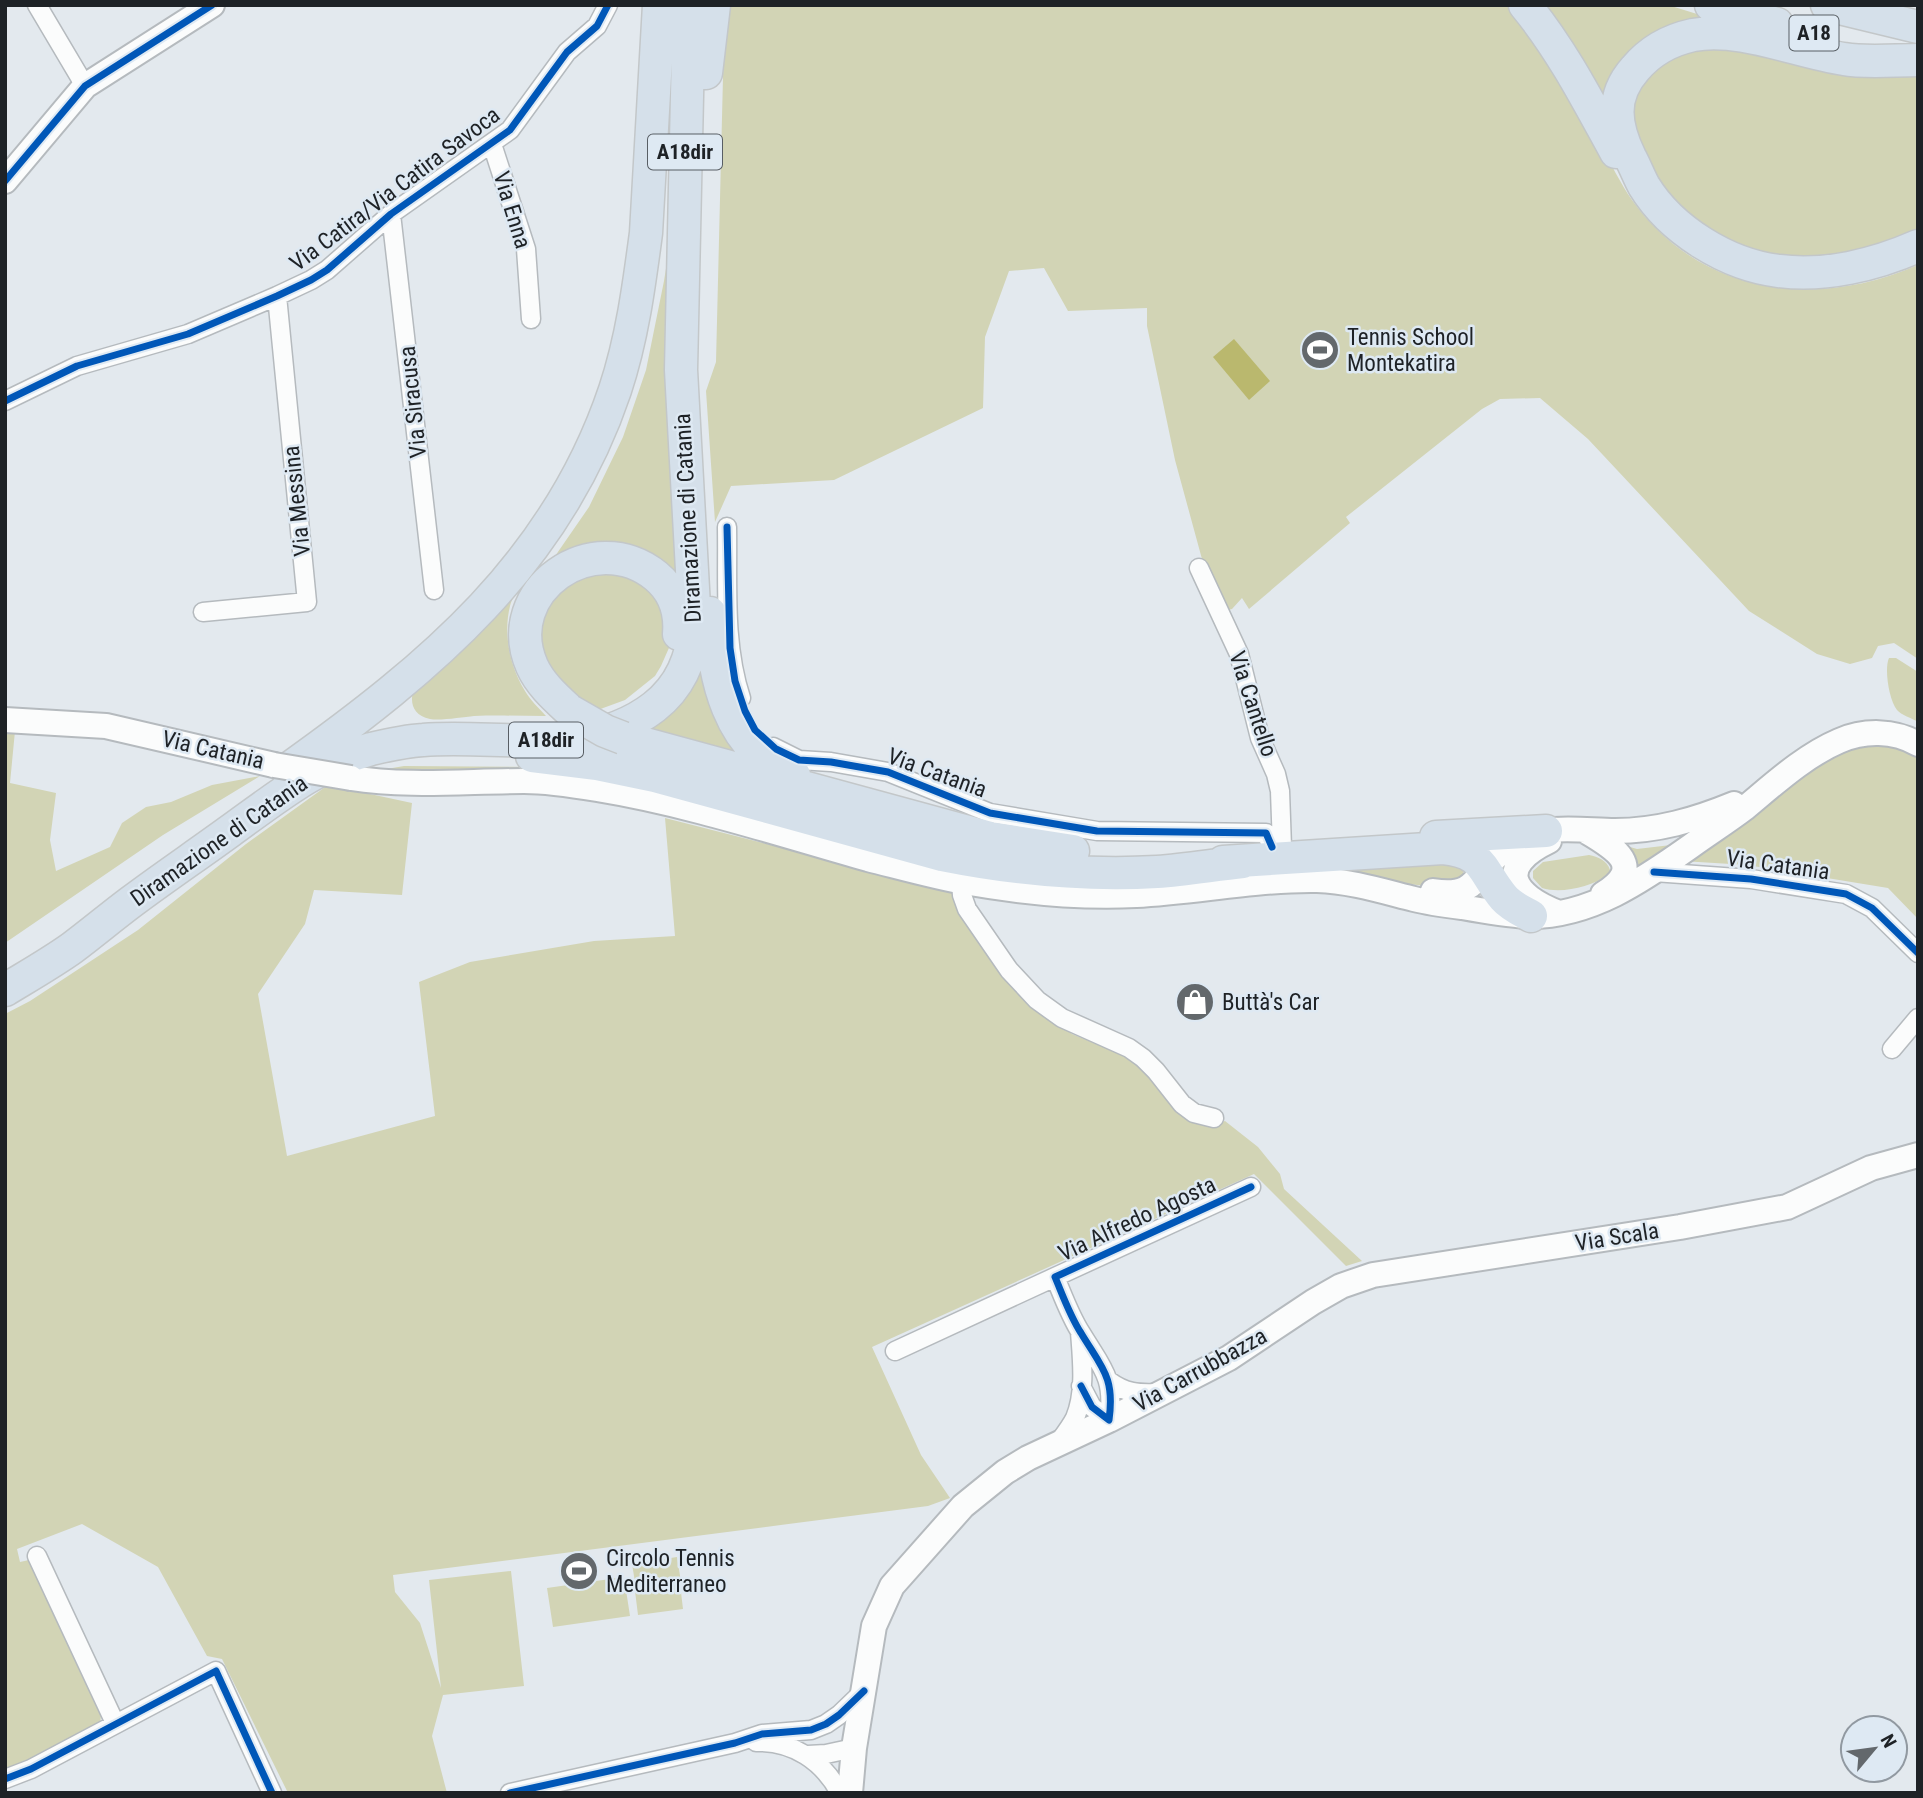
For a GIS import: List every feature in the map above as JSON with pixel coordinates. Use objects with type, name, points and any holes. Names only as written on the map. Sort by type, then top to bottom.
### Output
[{"type":"highway","points":[[627,345],[625,301],[635,194],[645,5]]},
{"type":"highway","name":"Diramazione di Catania","points":[[5,967],[66,929],[247,803],[279,775],[366,713],[452,640],[513,574],[546,528],[592,446],[615,391],[637,300],[646,233],[659,5]]},
{"type":"highway","points":[[672,5],[663,234],[654,299],[631,394],[608,452],[576,511],[527,584],[518,603],[514,618],[515,648],[526,680],[545,705],[605,731],[615,741],[648,757],[1025,854],[1124,864],[1243,862]]},
{"type":"highway","name":"Diramazione di Catania","points":[[5,990],[72,948],[249,817],[321,770],[345,758],[369,750],[422,740],[554,740],[601,734],[639,717],[660,703],[672,690],[689,660],[695,625],[681,370],[689,5]]},
{"type":"highway","points":[[683,299],[714,5]]},
{"type":"highway","points":[[1525,5],[1565,60],[1637,191],[1665,225],[1695,248],[1734,269],[1775,281],[1795,282],[1863,274],[1918,256]]},
{"type":"highway","name":"A18","points":[[1711,5],[1918,58]]},
{"type":"highway","name":"A18","points":[[1827,5],[1918,27]]},
{"type":"highway","points":[[1918,58],[1846,60],[1736,35],[1694,35],[1658,48],[1639,64],[1624,85],[1617,112],[1623,141],[1644,186],[1658,204],[1685,231],[1738,260],[1777,271],[1810,272],[1861,265],[1918,246]]},
{"type":"highway","points":[[686,103],[695,203],[696,382],[711,632],[718,682],[729,712],[747,741],[773,764],[788,773],[903,816]]},
{"type":"highway","points":[[247,803],[326,755],[381,734],[420,726],[570,722],[610,713],[637,699],[662,677],[670,665],[679,640],[680,624],[674,597],[668,587],[649,570],[634,563],[608,557],[582,561],[545,584],[529,610],[525,634],[527,651],[532,665],[566,715]]},
{"type":"highway","points":[[615,741],[990,838],[1096,853],[1179,853],[1567,830]]},
{"type":"highway","points":[[72,948],[137,909],[254,824],[327,778],[373,761],[463,754],[526,756],[597,764],[655,776],[942,855],[1002,865],[1157,872],[1243,862],[1443,848],[1460,850],[1485,868],[1510,905],[1554,913]]},
{"type":"main road","points":[[5,181],[85,86],[212,5]]},
{"type":"main road","name":"Via Catania","points":[[5,720],[106,726],[274,765],[351,778],[403,783],[527,781],[603,790],[680,807],[961,882],[1042,893],[1137,895],[1319,880],[1362,885],[1419,901],[1506,914],[1554,913],[1604,900],[1654,872],[1738,813],[1782,778],[1837,742],[1852,736],[1874,733],[1896,735],[1918,744]]},
{"type":"main road","points":[[1362,885],[1454,893],[1464,891],[1503,850],[1516,843],[1567,830],[1614,831],[1682,823],[1734,804],[1782,778]]},
{"type":"main road","points":[[1567,830],[1607,843],[1620,855],[1625,869],[1623,877],[1611,889],[1554,913],[1527,895],[1519,886],[1515,870],[1518,862],[1525,856],[1567,830]]},
{"type":"main road","name":"Via Scala","points":[[1313,1302],[1341,1286],[1373,1275],[1680,1227],[1787,1207],[1871,1168],[1918,1155]]},
{"type":"main road","name":"Via Carrubbazza","points":[[850,1793],[854,1748],[874,1626],[892,1586],[962,1506],[1005,1472],[1229,1358],[1313,1302]]},
{"type":"street","points":[[37,5],[85,86]]},
{"type":"street","name":"Via Catira/Via Catira Savoca","points":[[5,401],[76,366],[188,334],[277,296],[327,270],[391,215],[510,130],[567,52],[597,26],[607,7]]},
{"type":"street","name":"Via Enna","points":[[492,144],[526,249],[531,319]]},
{"type":"street","name":"Via Siracusa","points":[[391,215],[434,590]]},
{"type":"street","name":"Via Messina","points":[[203,612],[307,602],[277,296]]},
{"type":"street","name":"Via Catania","points":[[727,527],[730,648],[735,681],[755,730],[776,749],[799,760],[831,762],[888,772],[990,813],[1097,831],[1266,833],[1277,847]]},
{"type":"street","name":"Via Cantello","points":[[1199,568],[1239,654],[1259,738],[1276,774],[1280,791],[1277,847]]},
{"type":"street","name":"Via Catania","points":[[1654,872],[1751,879],[1846,894],[1872,908],[1918,953]]},
{"type":"street","points":[[961,882],[967,909],[1009,970],[1037,1000],[1062,1018],[1129,1048],[1156,1071],[1182,1104],[1194,1113],[1214,1118]]},
{"type":"street","points":[[1892,1049],[1918,1018]]},
{"type":"street","name":"Via Alfredo Agosta","points":[[1109,1381],[1080,1332],[1055,1278],[1251,1187]]},
{"type":"street","points":[[895,1351],[1055,1278]]},
{"type":"street","points":[[1058,1443],[1076,1416],[1081,1386],[1080,1332]]},
{"type":"street","points":[[1109,1381],[1120,1390],[1135,1394],[1161,1393]]},
{"type":"street","points":[[1109,1381],[1109,1420]]},
{"type":"street","points":[[1081,1386],[1092,1407],[1109,1420]]},
{"type":"street","points":[[37,1556],[115,1723]]},
{"type":"street","points":[[5,1779],[31,1769],[216,1671],[272,1793]]},
{"type":"street","points":[[510,1793],[735,1743],[762,1734],[811,1730],[839,1715],[863,1691]]},
{"type":"street","points":[[811,1730],[832,1736],[854,1748]]},
{"type":"street","points":[[735,1743],[768,1742],[808,1755],[824,1768],[840,1793]]},
{"type":"street","points":[[808,1755],[854,1748]]},
{"type":"green space","points":[[728,5],[1513,5],[1551,55],[1632,200],[1660,232],[1691,257],[1725,274],[1762,285],[1800,289],[1839,287],[1879,279],[1918,265],[1918,659],[1894,643],[1878,646],[1872,658],[1850,664],[1817,654],[1749,611],[1588,439],[1540,398],[1500,399],[1482,409],[1346,517],[1350,523],[1249,609],[1242,598],[1228,610],[1205,570],[1175,460],[1147,326],[1147,308],[1068,311],[1044,268],[1009,271],[985,337],[983,408],[834,480],[731,486],[715,522],[706,391],[716,362],[724,36]]},
{"type":"green space","points":[[1535,5],[1668,5],[1726,23],[1693,27],[1610,107]]},
{"type":"green space","points":[[1729,46],[1918,75],[1918,233],[1902,241],[1810,262],[1744,252],[1673,205],[1631,138],[1628,97],[1670,52]]},
{"type":"green space","points":[[676,207],[688,613],[656,568],[542,575],[589,507],[623,437],[646,370]]},
{"type":"green space","points":[[595,565],[659,588],[672,641],[655,676],[625,700],[595,711],[572,695],[546,663],[539,636],[550,595]]},
{"type":"green space","points":[[521,581],[508,617],[509,650],[520,682],[529,698],[546,716],[434,719],[419,714],[412,701],[415,685]]},
{"type":"green space","points":[[1889,658],[1896,658],[1918,672],[1918,722],[1901,713],[1894,705],[1887,677]]},
{"type":"green space","points":[[700,662],[760,761],[638,729]]},
{"type":"green space","points":[[5,731],[15,731],[10,783],[56,793],[50,840],[56,871],[110,847],[122,823],[146,807],[171,802],[212,785],[260,776],[163,835],[5,943]]},
{"type":"green space","points":[[1878,744],[1899,748],[1918,756],[1918,919],[1888,888],[1747,865],[1682,861],[1826,758],[1858,746]]},
{"type":"green space","points":[[404,766],[535,767],[591,773],[687,793],[952,865],[1033,877],[1145,880],[1251,868],[1437,859],[1459,864],[1463,877],[1461,884],[1448,889],[1317,872],[1250,875],[1131,888],[1031,884],[954,873],[645,790],[592,780],[530,774],[375,771]]},
{"type":"green space","points":[[328,785],[412,803],[402,895],[314,890],[305,924],[258,994],[287,1156],[435,1116],[419,982],[470,962],[594,941],[675,936],[665,818],[955,892],[1024,997],[1072,1034],[1130,1058],[1212,1125],[1225,1121],[1258,1147],[1280,1174],[1284,1189],[1362,1261],[1346,1266],[1254,1174],[872,1347],[921,1455],[950,1498],[928,1506],[393,1575],[395,1592],[420,1623],[441,1688],[429,1580],[511,1571],[524,1686],[443,1695],[432,1736],[447,1793],[288,1793],[222,1659],[207,1656],[158,1567],[82,1524],[17,1549],[20,1562],[29,1560],[101,1715],[100,1725],[5,1771],[5,1014],[30,1001],[138,930],[246,844]]},
{"type":"green space","points":[[1671,845],[1638,868],[1630,847],[1637,849]]},
{"type":"green space","points":[[1589,855],[1607,864],[1610,870],[1608,875],[1585,886],[1567,890],[1542,888],[1533,878],[1533,871],[1543,862]]},
{"type":"green space","points":[[677,1557],[681,1582],[636,1588],[632,1564]]},
{"type":"green space","points":[[624,1577],[630,1616],[553,1627],[547,1588]]},
{"type":"green space","points":[[680,1584],[683,1609],[638,1615],[635,1591]]},
{"type":"shaded area","points":[[1234,339],[1270,381],[1249,400],[1213,357]]},
{"type":"cycle path","points":[[5,181],[85,86],[212,5]]},
{"type":"cycle path","points":[[5,401],[77,366],[188,334],[277,296],[327,270],[391,214],[510,130],[567,52],[597,26],[608,5]]},
{"type":"cycle path","points":[[727,527],[730,648],[735,681],[755,730],[776,749],[799,760],[831,762],[888,772],[990,813],[1097,831],[1266,833],[1272,847]]},
{"type":"cycle path","points":[[1654,872],[1751,879],[1846,894],[1872,908],[1918,953]]},
{"type":"cycle path","points":[[1081,1386],[1092,1407],[1109,1420],[1110,1393],[1105,1373],[1073,1320],[1055,1277],[1251,1187]]},
{"type":"cycle path","points":[[5,1779],[31,1769],[216,1671],[272,1793]]},
{"type":"cycle path","points":[[510,1793],[735,1743],[762,1734],[811,1730],[839,1715],[864,1691]]},
{"type":"place","name":"Tennis School Montekatira","points":[[1320,350]]},
{"type":"place","name":"Buttà's Car","points":[[1195,1002]]},
{"type":"place","name":"Circolo Tennis Mediterraneo","points":[[579,1571]]}]
